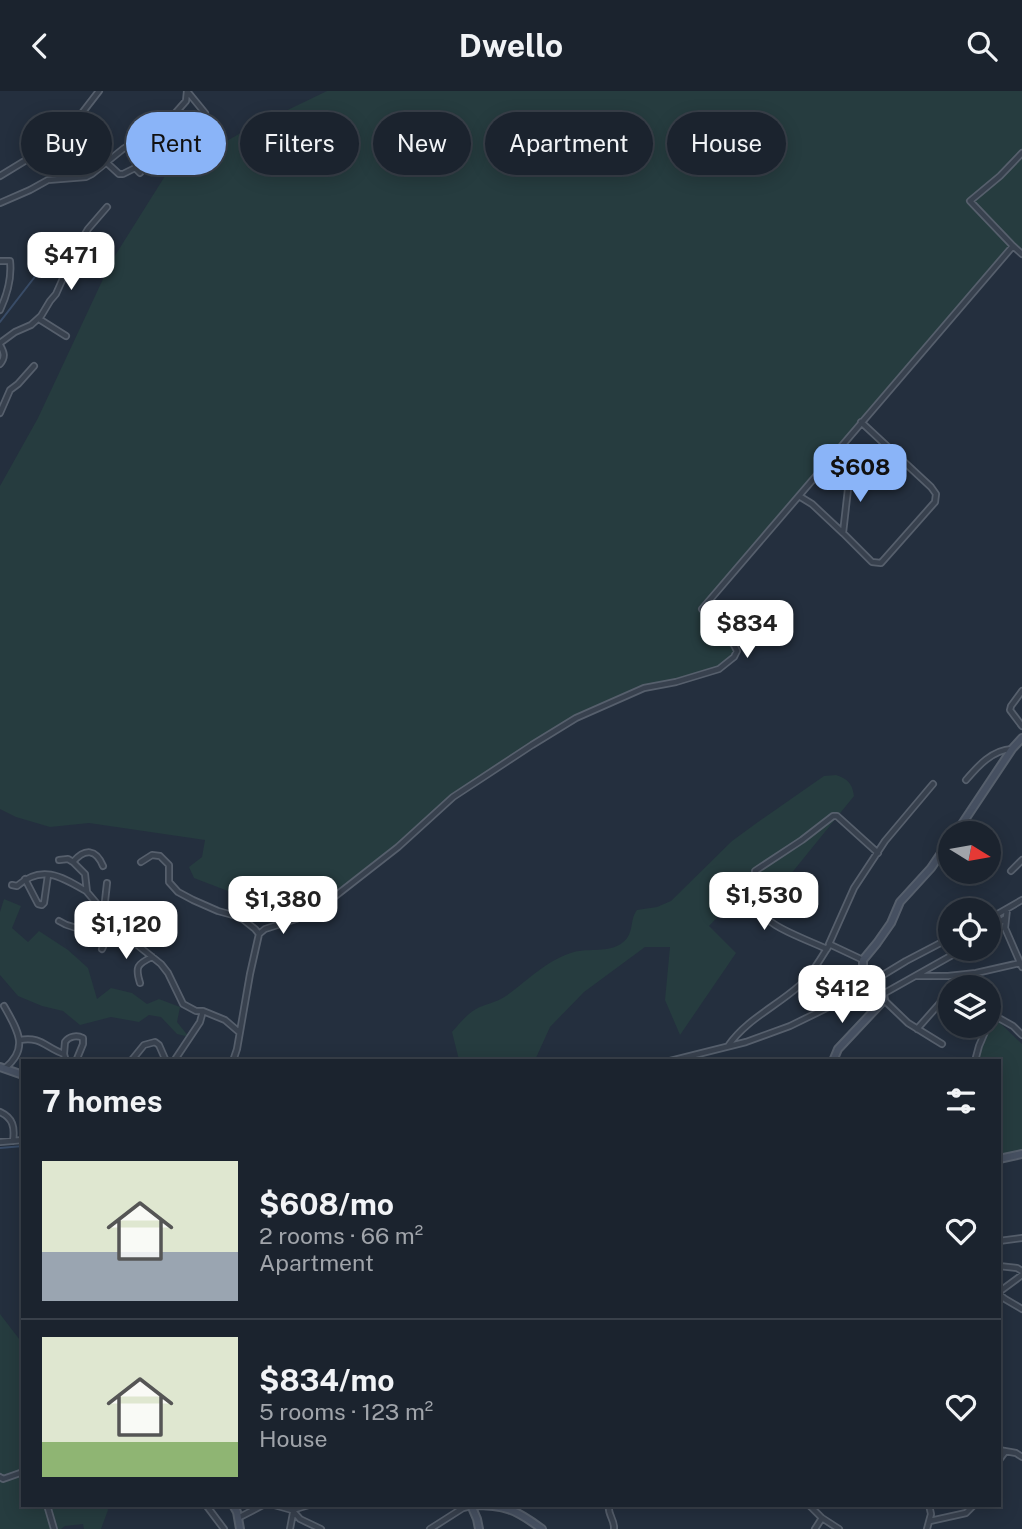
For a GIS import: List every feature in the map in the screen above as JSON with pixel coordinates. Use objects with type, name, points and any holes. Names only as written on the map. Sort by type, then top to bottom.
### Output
[{"type":"street","points":[[0,176],[58,140],[99,91]]},
{"type":"street","points":[[177,112],[190,92],[204,112]]},
{"type":"street","points":[[112,159],[126,147]]},
{"type":"street","points":[[1022,153],[1000,177],[970,201],[1022,254]]},
{"type":"street","points":[[0,203],[48,180],[89,175]]},
{"type":"street","points":[[0,364],[4,353],[0,344],[39,319],[56,294],[65,268],[88,229],[107,207]]},
{"type":"street","points":[[234,1059],[259,934],[268,927],[320,908],[398,847],[453,797],[503,762],[576,719],[644,688],[719,669],[734,657],[737,650],[734,645],[702,609],[1013,246]]},
{"type":"street","points":[[0,261],[10,261],[11,268],[9,289],[0,310]]},
{"type":"street","points":[[39,319],[66,336]]},
{"type":"street","points":[[0,413],[11,389],[34,366]]},
{"type":"street","points":[[799,496],[812,503],[872,562],[881,563],[936,502],[936,494],[931,487],[861,422]]},
{"type":"street","points":[[828,462],[848,489],[843,533]]},
{"type":"street","points":[[1022,691],[1010,710],[1022,726]]},
{"type":"street","points":[[964,821],[1022,738]]},
{"type":"street","points":[[966,780],[980,763],[1004,750],[1012,749]]},
{"type":"street","points":[[728,1046],[736,1034],[799,986],[810,974],[828,947],[854,888],[901,821],[933,784]]},
{"type":"street","points":[[863,960],[780,927],[769,920],[761,904],[755,871],[833,816],[837,816],[878,853]]},
{"type":"street","points":[[73,862],[80,854],[95,853],[103,866]]},
{"type":"street","points":[[141,862],[152,855],[160,856],[169,865],[169,883],[178,892],[218,911],[240,917],[259,934]]},
{"type":"street","points":[[59,860],[68,859],[85,874],[87,892]]},
{"type":"street","points":[[938,859],[900,902],[891,923],[863,960],[863,966],[883,997],[905,1020],[942,1044]]},
{"type":"street","points":[[1011,871],[1022,860]]},
{"type":"street","points":[[12,885],[17,886],[33,876],[48,875],[63,877],[87,892],[113,925],[162,964],[183,1003],[196,1011],[225,1020],[240,1033]]},
{"type":"street","points":[[25,879],[38,904],[42,905],[48,875]]},
{"type":"street","points":[[103,911],[107,883]]},
{"type":"street","points":[[1001,912],[1022,901]]},
{"type":"street","points":[[915,976],[948,976],[1022,966],[1005,928],[1007,909]]},
{"type":"street","points":[[1001,921],[1005,918]]},
{"type":"street","points":[[59,921],[68,927],[109,933]]},
{"type":"street","points":[[103,949],[113,925]]},
{"type":"street","points":[[678,1059],[763,1037],[800,1022],[938,944]]},
{"type":"street","points":[[140,983],[138,967],[152,957]]},
{"type":"street","points":[[834,1059],[838,1049],[883,997],[941,961]]},
{"type":"street","points":[[917,1029],[938,1005]]},
{"type":"street","points":[[2,1068],[16,1058],[20,1040],[4,1006]]},
{"type":"street","points":[[175,1059],[200,1022],[203,1011]]},
{"type":"street","points":[[1001,1019],[1013,1025],[1022,1035]]},
{"type":"street","points":[[65,1059],[67,1039],[77,1036],[83,1038],[83,1044],[77,1059]]},
{"type":"street","points":[[976,1059],[982,1038]]},
{"type":"street","points":[[20,1040],[40,1040],[64,1054]]},
{"type":"street","points":[[133,1059],[144,1045],[155,1042],[165,1059]]},
{"type":"street","points":[[2,1068],[21,1074]]},
{"type":"street","points":[[0,1112],[8,1115],[13,1124],[13,1141]]},
{"type":"street","points":[[0,1142],[21,1140]]},
{"type":"street","points":[[1001,1159],[1022,1154]]},
{"type":"street","points":[[1001,1241],[1022,1238]]},
{"type":"street","points":[[1001,1266],[1017,1268],[1022,1273],[1001,1291]]},
{"type":"street","points":[[1001,1295],[1022,1309]]},
{"type":"street","points":[[1002,1451],[1016,1453],[1022,1457]]},
{"type":"street","points":[[0,1477],[3,1479],[21,1473]]},
{"type":"street","points":[[48,1507],[54,1529]]},
{"type":"street","points":[[208,1507],[224,1529]]},
{"type":"street","points":[[234,1507],[238,1525],[260,1507]]},
{"type":"street","points":[[284,1507],[300,1519],[321,1529]]},
{"type":"street","points":[[292,1511],[303,1507]]},
{"type":"street","points":[[430,1529],[466,1507]]},
{"type":"street","points":[[473,1507],[479,1529]]},
{"type":"street","points":[[504,1507],[519,1513],[542,1529]]},
{"type":"street","points":[[609,1507],[608,1511],[614,1529]]},
{"type":"street","points":[[811,1507],[839,1529]]},
{"type":"street","points":[[927,1529],[930,1521],[929,1507]]},
{"type":"street","points":[[930,1521],[966,1513],[972,1507]]},
{"type":"street","points":[[290,1529],[292,1511]]},
{"type":"street","points":[[815,1529],[822,1518]]},
{"type":"green space","points":[[327,91],[1022,91],[1022,254],[1013,246],[702,609],[737,651],[734,657],[719,669],[651,686],[576,718],[453,797],[320,908],[296,919],[194,878],[189,867],[202,857],[205,840],[89,823],[50,827],[16,817],[0,809],[0,486],[38,418],[111,262],[165,176],[226,175],[226,141],[240,133],[240,175],[359,175],[359,112],[283,112]]},
{"type":"green space","points":[[836,775],[844,778],[849,782],[854,796],[786,880],[753,910],[731,903],[709,926],[736,953],[680,1035],[665,1000],[670,947],[645,947],[584,992],[550,1027],[535,1059],[459,1059],[452,1032],[472,1011],[502,998],[564,955],[611,948],[622,943],[629,935],[637,910],[657,907],[671,901],[732,841],[824,776]]},
{"type":"green space","points":[[4,899],[21,906],[12,928],[28,942],[39,931],[68,950],[88,968],[97,999],[111,988],[132,993],[147,1004],[159,999],[180,1007],[177,1022],[189,1037],[177,1034],[161,1017],[149,1015],[139,1022],[111,1017],[80,1025],[63,1011],[18,996],[0,975],[0,912]]},
{"type":"green space","points":[[1001,1024],[1022,1044],[1022,1153],[1001,1157],[1001,1059],[979,1059],[982,1038],[1001,1038]]},
{"type":"green space","points":[[0,1314],[21,1341],[21,1507],[107,1507],[108,1510],[101,1529],[84,1529],[83,1524],[61,1529],[0,1529]]},
{"type":"waterway","points":[[0,322],[37,274]]},
{"type":"waterway","points":[[0,1148],[21,1146]]}]
